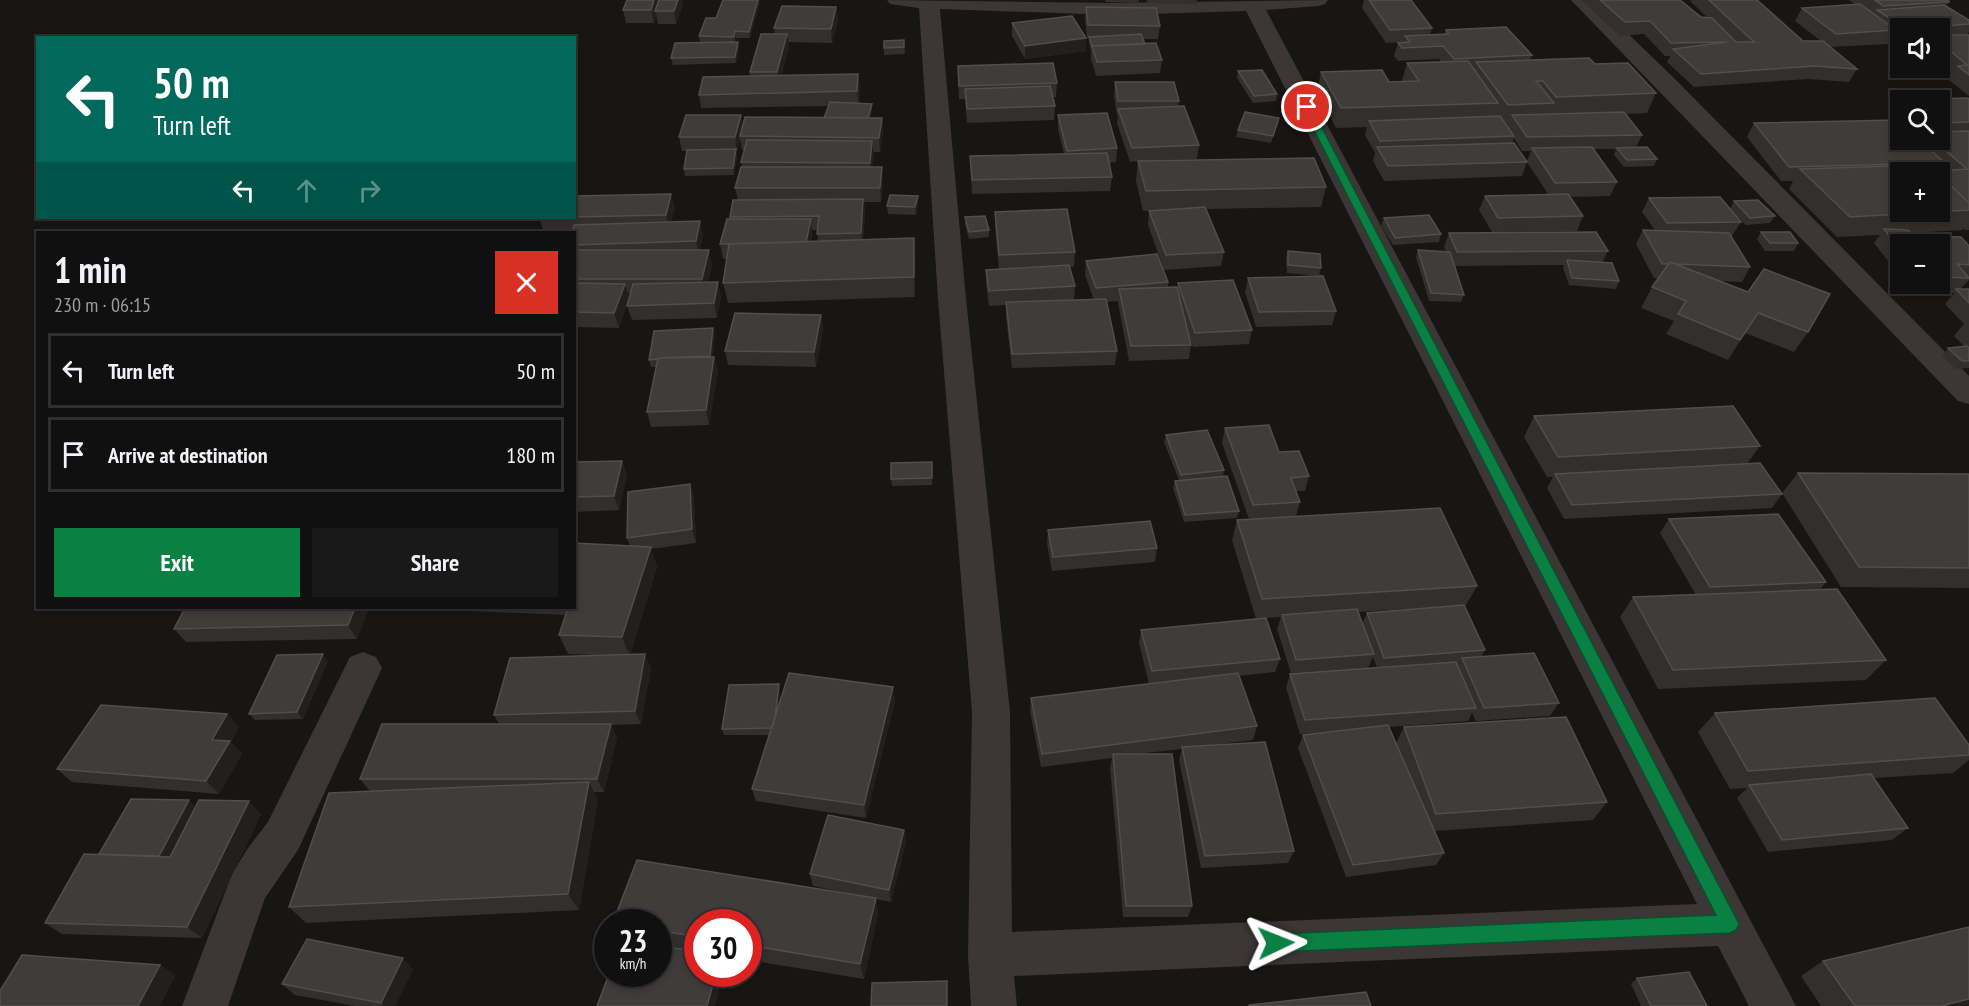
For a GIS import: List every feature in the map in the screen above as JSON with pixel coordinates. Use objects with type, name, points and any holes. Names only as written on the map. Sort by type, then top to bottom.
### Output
[{"type":"street","points":[[994,1006],[990,955],[991,712],[952,299],[913,2],[1114,9],[1198,8],[1252,1],[1318,0]]},
{"type":"street","points":[[1581,0],[1663,80],[1969,394]]},
{"type":"street","points":[[1252,1],[1773,1006]]},
{"type":"street","points":[[206,1006],[247,889],[263,862],[283,836],[363,668]]},
{"type":"street","points":[[990,955],[1730,924]]},
{"type":"building","points":[[627,0],[654,0],[651,10],[623,10]]},
{"type":"building","points":[[659,0],[678,0],[674,11],[655,11]]},
{"type":"building","points":[[723,0],[758,0],[749,32],[735,31],[734,37],[699,36],[706,18],[716,18]]},
{"type":"building","points":[[1369,0],[1411,0],[1432,28],[1390,30]]},
{"type":"building","points":[[1600,0],[1680,0],[1701,17],[1712,18],[1736,42],[1754,42],[1709,0],[1757,0],[1803,41],[1823,41],[1857,69],[1815,66],[1701,74],[1673,49],[1727,42],[1671,43],[1650,21],[1625,22]]},
{"type":"building","points":[[1875,0],[1945,0],[1949,2],[1883,6]]},
{"type":"building","points":[[1860,4],[1890,26],[1890,30],[1836,34],[1802,8]]},
{"type":"building","points":[[1944,5],[1969,20],[1969,24],[1950,26],[1950,18],[1890,18],[1877,10]]},
{"type":"building","points":[[782,6],[836,7],[831,29],[774,28]]},
{"type":"building","points":[[1086,7],[1156,8],[1160,26],[1088,25]]},
{"type":"building","points":[[1072,16],[1086,38],[1025,46],[1012,23]]},
{"type":"building","points":[[1506,27],[1532,55],[1454,59],[1443,46],[1402,48],[1398,43],[1410,42],[1405,36],[1449,34],[1446,30]]},
{"type":"building","points":[[761,34],[787,34],[777,72],[750,72]]},
{"type":"building","points":[[1141,34],[1145,44],[1092,46],[1089,37]]},
{"type":"building","points":[[1950,35],[1969,35],[1969,75],[1958,66],[1967,65],[1950,51]]},
{"type":"building","points":[[904,40],[904,47],[884,48],[884,41]]},
{"type":"building","points":[[738,42],[735,57],[671,58],[675,43]]},
{"type":"building","points":[[1156,43],[1162,60],[1097,62],[1092,46]]},
{"type":"building","points":[[1589,58],[1595,64],[1628,63],[1656,93],[1556,97],[1543,81],[1536,81],[1554,103],[1508,105],[1476,62]]},
{"type":"building","points":[[1468,61],[1498,103],[1341,108],[1321,72],[1382,70],[1389,82],[1419,81],[1407,63]]},
{"type":"building","points":[[1053,63],[1057,83],[959,86],[958,66]]},
{"type":"building","points":[[1262,70],[1277,94],[1254,96],[1238,71]]},
{"type":"building","points":[[858,74],[857,91],[699,95],[703,77]]},
{"type":"building","points":[[1115,82],[1174,82],[1179,101],[1118,101]]},
{"type":"building","points":[[1050,86],[1055,106],[967,109],[965,89]]},
{"type":"building","points":[[1950,99],[1969,99],[1969,122],[1950,123]]},
{"type":"building","points":[[830,102],[872,104],[868,118],[824,118]]},
{"type":"building","points":[[1184,106],[1199,145],[1132,148],[1118,109]]},
{"type":"building","points":[[1245,112],[1279,118],[1273,136],[1238,130]]},
{"type":"building","points":[[1624,112],[1642,135],[1527,137],[1512,115]]},
{"type":"building","points":[[1107,113],[1117,148],[1067,151],[1058,115]]},
{"type":"building","points":[[686,115],[741,115],[735,137],[679,137]]},
{"type":"building","points":[[1500,116],[1514,136],[1380,141],[1369,121]]},
{"type":"building","points":[[745,117],[882,118],[879,138],[740,136]]},
{"type":"building","points":[[1890,120],[1890,150],[1931,150],[1944,162],[1789,167],[1754,123]]},
{"type":"building","points":[[1969,131],[1969,203],[1950,185],[1950,170],[1967,169],[1945,150],[1950,150],[1950,132]]},
{"type":"building","points":[[747,140],[872,141],[870,163],[741,162]]},
{"type":"building","points":[[1514,143],[1527,162],[1388,166],[1377,147]]},
{"type":"building","points":[[1592,147],[1617,182],[1555,183],[1532,148]]},
{"type":"building","points":[[1647,147],[1657,159],[1627,160],[1617,148]]},
{"type":"building","points":[[736,149],[733,168],[684,169],[687,150]]},
{"type":"building","points":[[1107,153],[1112,177],[972,180],[970,156]]},
{"type":"building","points":[[1314,158],[1326,187],[1146,191],[1138,161]]},
{"type":"building","points":[[1890,166],[1890,215],[1850,217],[1800,169]]},
{"type":"building","points":[[741,167],[882,167],[880,188],[735,188]]},
{"type":"building","points":[[1950,185],[1969,203],[1969,210],[1950,211]]},
{"type":"building","points":[[671,194],[666,215],[576,217],[576,196]]},
{"type":"building","points":[[1568,194],[1583,216],[1498,218],[1485,196]]},
{"type":"building","points":[[890,195],[918,196],[915,207],[887,206]]},
{"type":"building","points":[[1720,197],[1741,222],[1667,223],[1649,198]]},
{"type":"building","points":[[863,199],[861,233],[817,234],[819,216],[730,217],[733,200]]},
{"type":"building","points":[[1758,200],[1775,216],[1750,218],[1734,201]]},
{"type":"building","points":[[1205,207],[1224,252],[1166,255],[1149,211]]},
{"type":"building","points":[[1067,209],[1075,252],[999,255],[995,212]]},
{"type":"building","points":[[1429,215],[1441,234],[1395,238],[1384,218]]},
{"type":"building","points":[[985,216],[989,230],[969,232],[965,217]]},
{"type":"building","points":[[727,219],[811,219],[806,242],[720,244]]},
{"type":"building","points":[[700,221],[696,241],[576,245],[576,231],[572,231],[574,225]]},
{"type":"building","points":[[1884,229],[1908,230],[1911,234],[1890,234],[1890,236]]},
{"type":"building","points":[[1643,230],[1729,233],[1750,267],[1670,262],[1662,264]]},
{"type":"building","points":[[1596,232],[1608,251],[1457,252],[1449,233]]},
{"type":"building","points":[[1761,232],[1790,232],[1798,243],[1770,243]]},
{"type":"building","points":[[1950,237],[1961,237],[1969,246],[1969,265],[1957,264],[1969,278],[1950,277]]},
{"type":"building","points":[[914,238],[914,277],[723,283],[729,244]]},
{"type":"building","points":[[576,250],[709,250],[702,279],[576,279]]},
{"type":"building","points":[[1418,250],[1450,252],[1464,295],[1431,293]]},
{"type":"building","points":[[1288,251],[1320,254],[1321,268],[1288,265]]},
{"type":"building","points":[[1157,254],[1168,282],[1096,288],[1086,261]]},
{"type":"building","points":[[1567,260],[1612,263],[1619,281],[1572,278]]},
{"type":"building","points":[[1670,262],[1748,292],[1764,269],[1830,294],[1808,332],[1758,313],[1740,340],[1678,314],[1686,301],[1652,287]]},
{"type":"building","points":[[1069,265],[1075,286],[989,291],[986,270]]},
{"type":"building","points":[[1323,276],[1336,311],[1259,312],[1248,278]]},
{"type":"building","points":[[1233,280],[1252,330],[1195,333],[1178,283]]},
{"type":"building","points":[[718,282],[714,303],[627,306],[633,284]]},
{"type":"building","points":[[576,283],[625,284],[614,313],[576,312]]},
{"type":"building","points":[[1177,287],[1191,345],[1131,346],[1119,289]]},
{"type":"building","points":[[1956,289],[1969,289],[1969,303]]},
{"type":"building","points":[[1106,299],[1117,351],[1012,354],[1006,302]]},
{"type":"building","points":[[735,313],[821,315],[814,352],[725,351]]},
{"type":"building","points":[[713,328],[710,356],[649,360],[654,331]]},
{"type":"building","points":[[1967,346],[1969,361],[1962,361],[1948,348]]},
{"type":"building","points":[[714,357],[706,410],[647,412],[658,358]]},
{"type":"building","points":[[1733,406],[1760,446],[1558,457],[1534,416]]},
{"type":"building","points":[[1269,425],[1279,452],[1299,451],[1309,476],[1291,478],[1300,502],[1253,505],[1225,428]]},
{"type":"building","points":[[1207,430],[1224,470],[1181,475],[1166,435]]},
{"type":"building","points":[[622,461],[614,496],[576,497],[576,462]]},
{"type":"building","points":[[932,462],[932,478],[891,479],[891,463]]},
{"type":"building","points":[[1760,463],[1782,494],[1572,505],[1555,474]]},
{"type":"building","points":[[1798,473],[1969,474],[1969,568],[1859,567]]},
{"type":"building","points":[[1227,476],[1239,511],[1185,515],[1175,481]]},
{"type":"building","points":[[690,484],[692,529],[627,538],[628,492]]},
{"type":"building","points":[[1440,508],[1477,586],[1262,599],[1237,520]]},
{"type":"building","points":[[1778,514],[1826,582],[1710,587],[1669,519]]},
{"type":"building","points":[[1150,521],[1157,548],[1053,557],[1048,530]]},
{"type":"building","points":[[576,543],[651,547],[622,637],[559,635],[568,609],[576,609]]},
{"type":"building","points":[[1837,589],[1886,660],[1673,670],[1633,597]]},
{"type":"building","points":[[1464,605],[1485,650],[1384,658],[1367,613]]},
{"type":"building","points":[[184,609],[355,609],[348,625],[174,629]]},
{"type":"building","points":[[1357,609],[1374,654],[1296,660],[1282,615]]},
{"type":"building","points":[[1266,618],[1280,659],[1152,671],[1141,630]]},
{"type":"building","points":[[1534,653],[1559,703],[1484,708],[1462,658]]},
{"type":"building","points":[[323,654],[297,712],[249,714],[277,655]]},
{"type":"building","points":[[645,654],[635,711],[494,715],[510,658]]},
{"type":"building","points":[[1456,662],[1476,708],[1305,720],[1290,674]]},
{"type":"building","points":[[789,673],[893,687],[864,805],[752,789]]},
{"type":"building","points":[[1238,673],[1257,726],[1042,754],[1031,698]]},
{"type":"building","points":[[779,684],[772,728],[722,729],[729,685]]},
{"type":"building","points":[[1935,698],[1969,745],[1969,755],[1748,771],[1715,713]]},
{"type":"building","points":[[101,705],[227,714],[212,740],[230,741],[206,781],[57,769]]},
{"type":"building","points":[[1566,717],[1607,802],[1436,814],[1404,727]]},
{"type":"building","points":[[382,724],[611,724],[597,779],[360,779]]},
{"type":"building","points":[[1388,725],[1444,853],[1353,865],[1303,735]]},
{"type":"building","points":[[1265,742],[1294,851],[1205,856],[1182,747]]},
{"type":"building","points":[[1113,754],[1172,754],[1192,906],[1126,906]]},
{"type":"building","points":[[1871,774],[1908,828],[1782,840],[1749,785]]},
{"type":"building","points":[[589,782],[568,894],[289,907],[329,793]]},
{"type":"building","points":[[131,799],[189,800],[159,856],[99,854]]},
{"type":"building","points":[[199,800],[249,801],[187,927],[45,923],[84,854],[170,857]]},
{"type":"building","points":[[828,815],[904,830],[889,890],[810,874]]},
{"type":"building","points":[[637,860],[876,898],[860,964],[762,947],[762,909],[684,909],[684,935],[672,932],[672,909],[618,909]]},
{"type":"building","points":[[1969,927],[1969,999],[1941,1006],[1855,1006],[1823,961]]},
{"type":"building","points":[[307,939],[403,958],[381,1003],[282,984]]},
{"type":"building","points":[[672,948],[684,949],[684,987],[712,987],[707,1006],[597,1006],[604,987],[672,987]]},
{"type":"building","points":[[22,955],[160,965],[138,1006],[0,1006],[0,991]]},
{"type":"building","points":[[1689,972],[1707,1006],[1651,1006],[1637,978]]},
{"type":"building","points":[[947,981],[947,1006],[871,1006],[872,983]]},
{"type":"building","points":[[1366,992],[1371,1006],[1249,1005]]},
{"type":"route","points":[[1276,943],[1730,924],[1307,107]]}]
